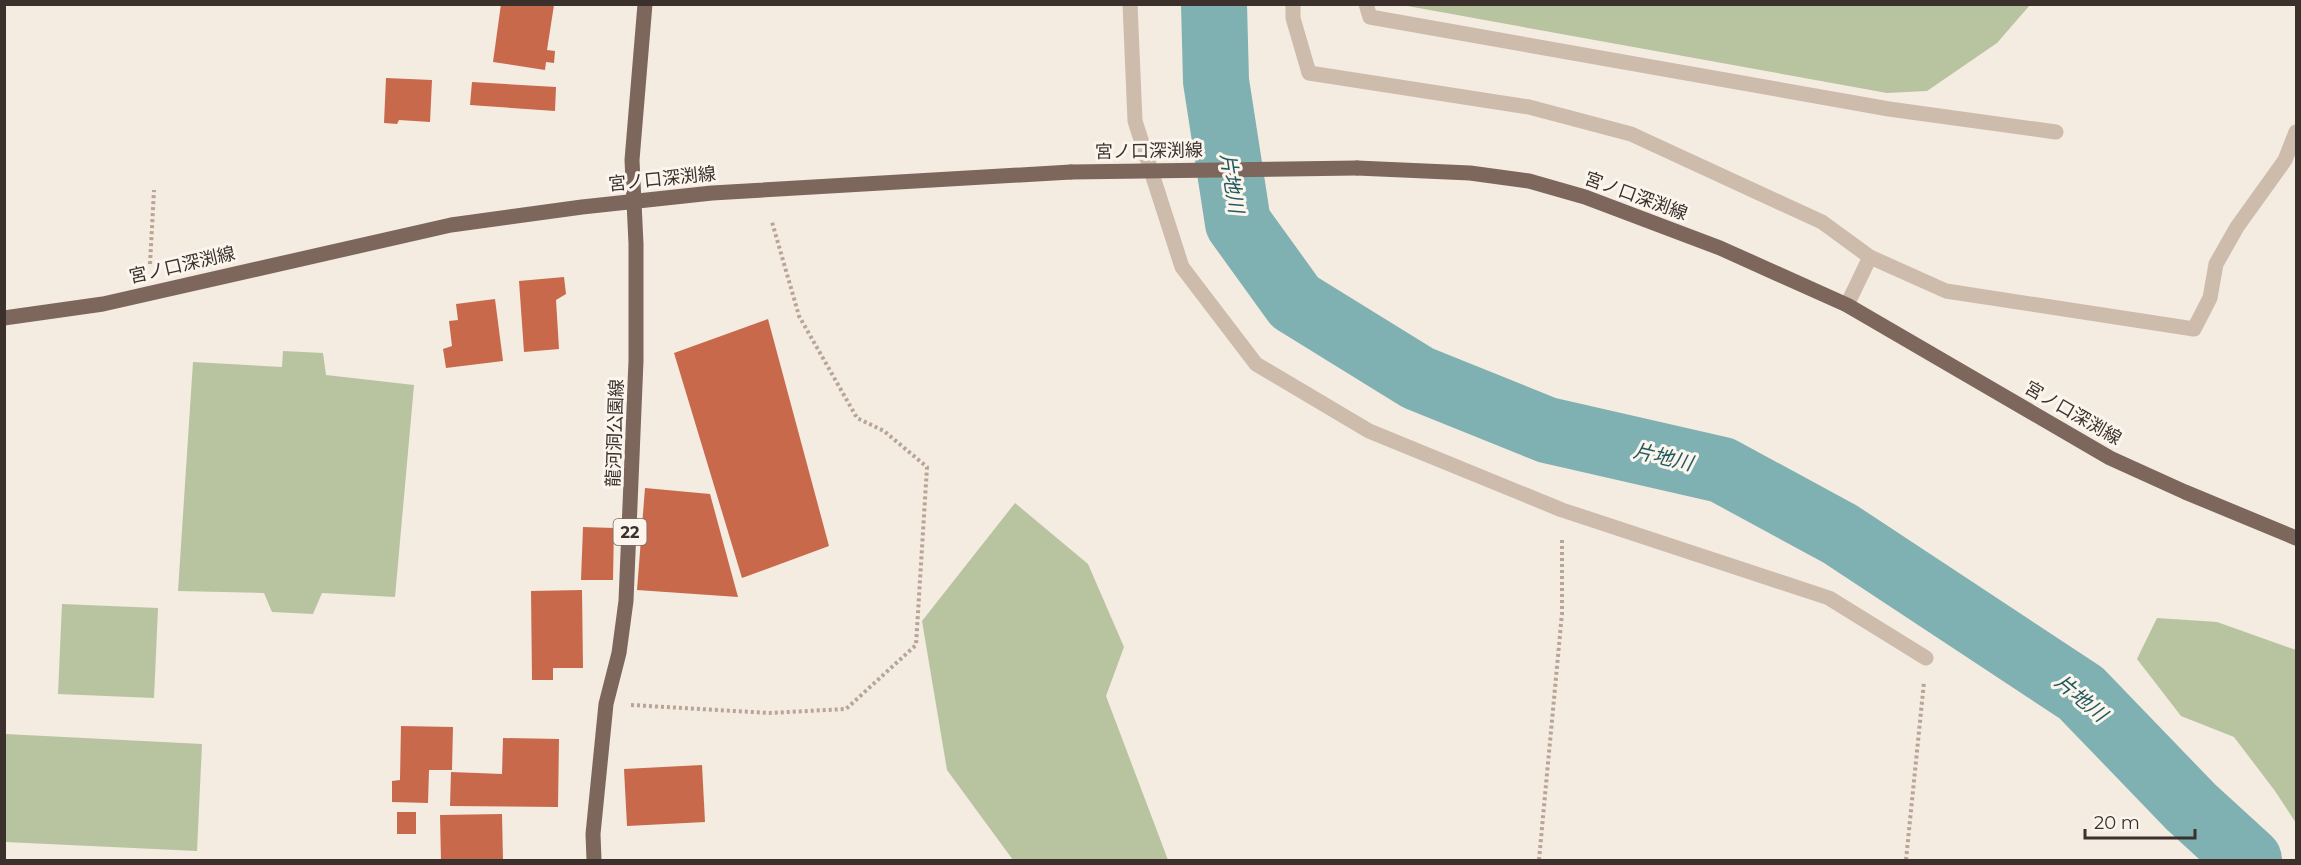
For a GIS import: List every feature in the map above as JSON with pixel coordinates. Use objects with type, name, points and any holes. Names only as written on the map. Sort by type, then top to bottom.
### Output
[{"type":"main road","name":"龍河洞公園線","points":[[594,861],[593,834],[606,704],[619,653],[626,601],[631,518],[636,361],[636,244],[632,160],[645,4]]},
{"type":"main road","name":"宮ノ口深渕線","points":[[4,318],[103,304],[451,225],[712,193],[1071,172],[1357,168],[1470,172],[1529,181],[1585,197],[1720,248],[1847,305],[2110,458],[2296,538]]},
{"type":"street","points":[[1130,4],[1135,121],[1182,267],[1256,363],[1369,430],[1562,510],[1829,598],[1926,658]]},
{"type":"street","points":[[1293,4],[1293,18],[1309,73],[1528,107],[1631,134],[1822,222],[1870,257],[1946,291],[2194,329],[2210,298],[2216,264],[2237,226],[2285,160],[2296,132]]},
{"type":"street","points":[[1366,4],[1370,17],[1889,109],[2055,132]]},
{"type":"street","points":[[1847,305],[1870,257]]},
{"type":"path","points":[[150,264],[154,190]]},
{"type":"path","points":[[606,704],[769,713],[846,709],[915,645],[927,467],[884,430],[857,418],[800,316],[771,222]]},
{"type":"path","points":[[1539,861],[1562,613],[1562,510]]},
{"type":"path","points":[[1906,861],[1926,658]]},
{"type":"green space","points":[[1402,5],[2030,5],[1997,43],[1927,91],[1887,93]]},
{"type":"green space","points":[[283,351],[323,353],[326,375],[414,385],[395,597],[322,593],[313,614],[272,612],[264,593],[178,591],[193,362],[282,367]]},
{"type":"green space","points":[[1015,503],[1088,564],[1124,647],[1106,696],[1168,860],[1013,860],[947,770],[922,621]]},
{"type":"green space","points":[[62,604],[158,608],[154,698],[58,694]]},
{"type":"green space","points":[[2157,618],[2217,622],[2296,650],[2296,823],[2234,737],[2181,716],[2137,659]]},
{"type":"green space","points":[[5,734],[202,744],[197,851],[5,842]]},
{"type":"building","points":[[501,4],[554,5],[547,50],[555,51],[554,63],[546,62],[545,70],[493,62]]},
{"type":"building","points":[[386,78],[432,80],[430,122],[399,120],[397,124],[384,123]]},
{"type":"building","points":[[472,82],[556,87],[555,111],[470,105]]},
{"type":"building","points":[[564,277],[566,294],[556,300],[559,349],[524,352],[519,281]]},
{"type":"building","points":[[495,299],[503,361],[446,368],[443,349],[452,346],[449,321],[458,320],[456,304]]},
{"type":"building","points":[[768,319],[829,546],[742,578],[674,353]]},
{"type":"building","points":[[645,488],[710,494],[738,597],[637,590]]},
{"type":"building","points":[[583,527],[614,528],[613,580],[581,580]]},
{"type":"building","points":[[582,590],[583,668],[553,668],[553,680],[532,680],[531,591]]},
{"type":"building","points":[[401,726],[453,727],[452,770],[429,770],[428,803],[392,802],[392,781],[400,780]]},
{"type":"building","points":[[503,738],[559,739],[558,807],[450,806],[451,772],[502,774]]},
{"type":"building","points":[[702,765],[705,822],[627,826],[624,769]]},
{"type":"building","points":[[397,812],[416,812],[416,834],[397,834]]},
{"type":"building","points":[[502,814],[503,860],[441,860],[440,815]]},
{"type":"waterway","name":"片地川","points":[[1214,4],[1216,81],[1238,223],[1295,302],[1418,378],[1547,430],[1722,470],[1840,534],[2081,693],[2191,807],[2249,860]]}]
